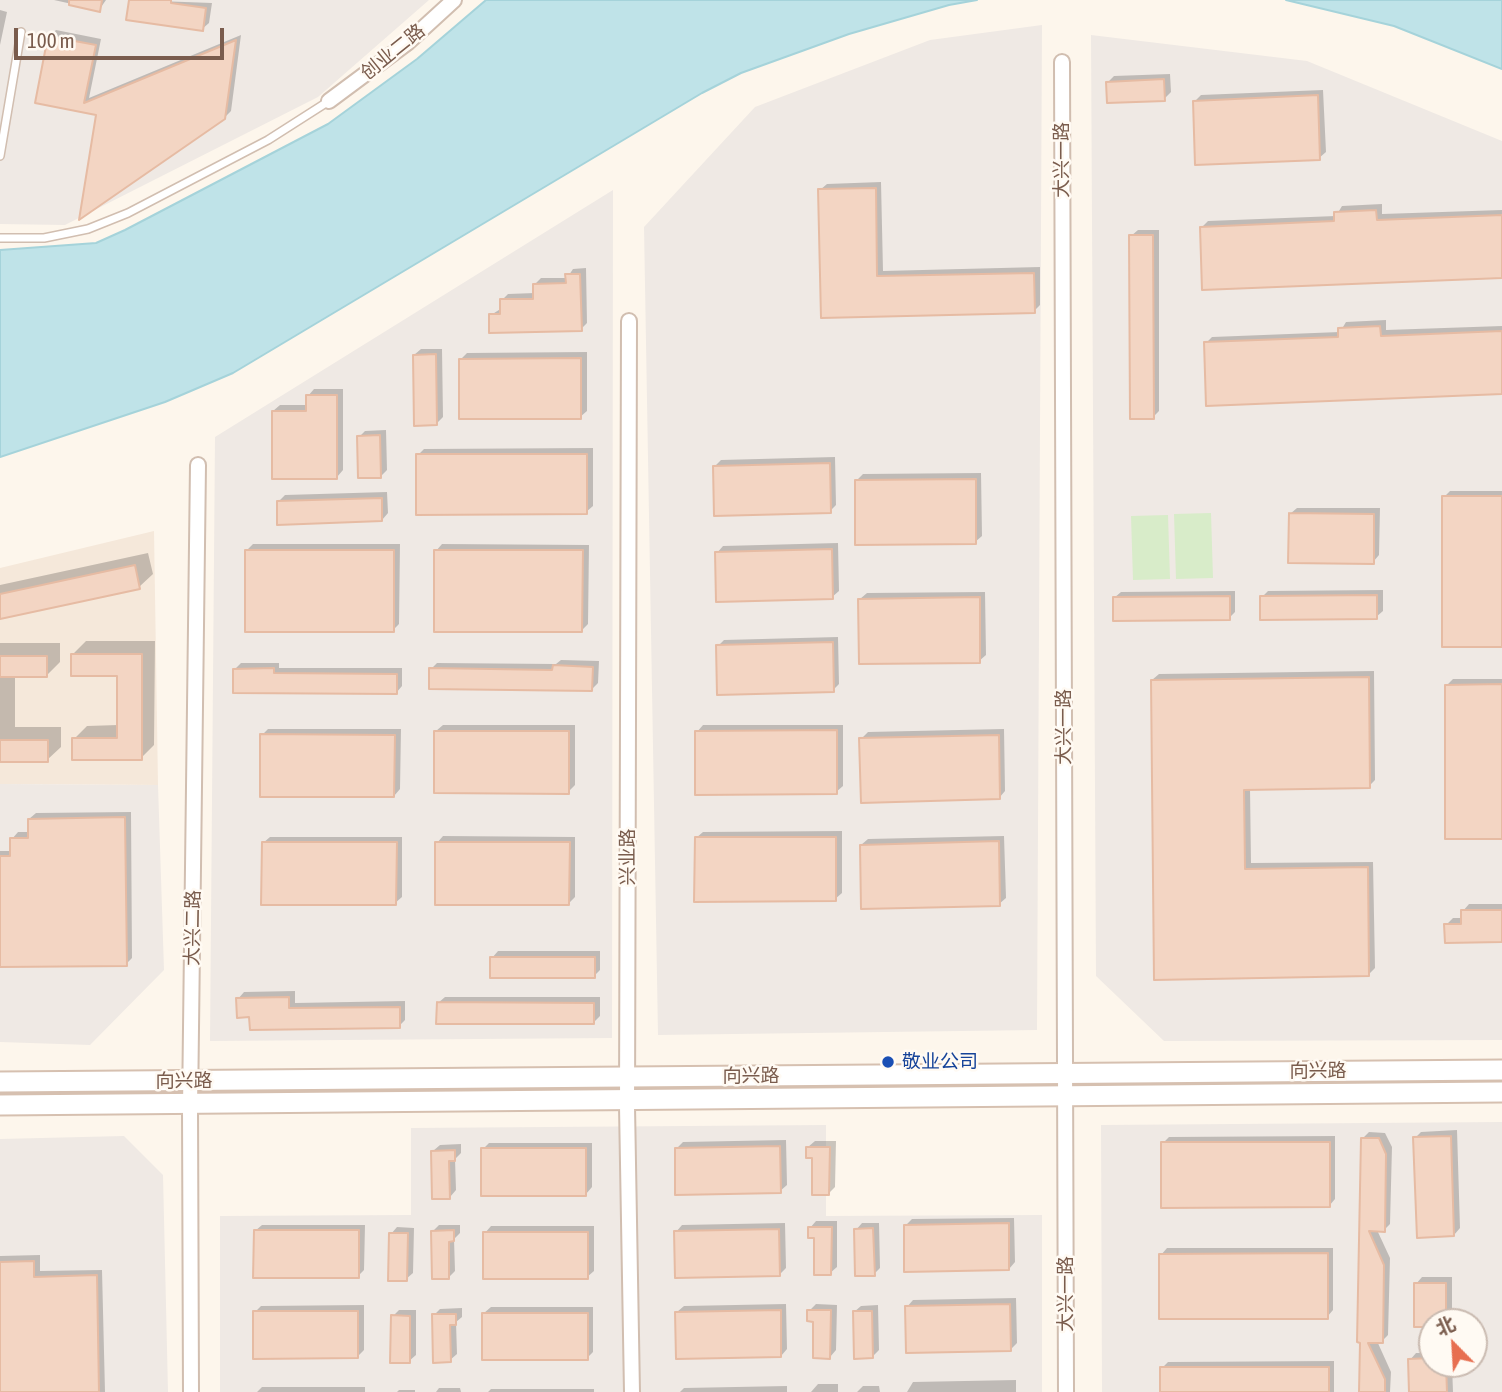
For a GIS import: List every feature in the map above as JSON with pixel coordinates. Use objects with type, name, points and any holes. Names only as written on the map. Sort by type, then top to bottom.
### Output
[{"type":"street","name":"创业二路","points":[[329,101],[407,43],[454,0]]},
{"type":"street","name":"大兴一路","points":[[1062,62],[1066,1392]]},
{"type":"street","name":"兴业路","points":[[629,321],[628,1099],[632,1392]]},
{"type":"street","name":"大兴二路","points":[[191,1392],[191,1081],[198,464]]},
{"type":"street","name":"向兴路","points":[[0,1082],[1502,1070]]},
{"type":"street","name":"向兴路","points":[[0,1105],[1502,1092]]},
{"type":"lane","points":[[0,156],[21,32]]},
{"type":"lane","points":[[0,239],[55,236],[88,229],[128,213],[268,140],[329,101]]},
{"type":"shaded area","points":[[0,0],[429,0],[318,97],[65,225],[0,224]]},
{"type":"shaded area","points":[[1042,25],[1037,1030],[658,1035],[644,227],[755,107],[930,40]]},
{"type":"shaded area","points":[[1091,35],[1307,61],[1502,141],[1502,1040],[1164,1041],[1096,976]]},
{"type":"shaded area","points":[[613,190],[612,1038],[210,1041],[215,437]]},
{"type":"shaded area","points":[[154,531],[158,785],[0,784],[0,568]]},
{"type":"shaded area","points":[[0,784],[158,785],[164,970],[90,1045],[0,1042]]},
{"type":"shaded area","points":[[1502,1122],[1502,1392],[1102,1392],[1101,1125]]},
{"type":"shaded area","points":[[826,1125],[826,1216],[1042,1215],[1042,1392],[220,1392],[220,1216],[411,1215],[411,1128]]},
{"type":"shaded area","points":[[124,1136],[163,1175],[168,1392],[0,1392],[0,1139]]},
{"type":"green space","points":[[1211,513],[1213,578],[1176,579],[1174,514]]},
{"type":"green space","points":[[1168,515],[1170,579],[1133,580],[1131,516]]},
{"type":"water","points":[[486,0],[977,0],[949,5],[849,34],[741,73],[702,93],[233,373],[165,402],[0,457],[0,250],[96,243],[125,230],[328,124],[417,59]]},
{"type":"water","points":[[1286,0],[1502,0],[1502,69],[1394,26]]},
{"type":"building","points":[[69,0],[102,0],[100,12],[69,5]]},
{"type":"building","points":[[129,0],[171,0],[171,3],[206,8],[203,31],[126,20]]},
{"type":"building","points":[[48,36],[96,45],[84,103],[236,40],[225,119],[79,220],[96,115],[35,103]]},
{"type":"building","points":[[1164,79],[1165,101],[1107,103],[1106,82]]},
{"type":"building","points":[[1318,95],[1320,160],[1195,165],[1193,101]]},
{"type":"building","points":[[876,188],[877,276],[1034,273],[1035,313],[821,318],[818,189]]},
{"type":"building","points":[[1376,210],[1377,220],[1502,215],[1502,278],[1202,290],[1200,227],[1334,221],[1334,212]]},
{"type":"building","points":[[1129,235],[1153,235],[1154,419],[1130,419]]},
{"type":"building","points":[[565,274],[580,274],[582,331],[489,333],[489,314],[500,314],[500,299],[533,299],[533,284],[566,283]]},
{"type":"building","points":[[1380,326],[1381,336],[1502,331],[1502,394],[1206,406],[1204,342],[1338,337],[1338,328]]},
{"type":"building","points":[[436,354],[437,425],[414,426],[413,355]]},
{"type":"building","points":[[581,358],[581,419],[459,419],[459,359]]},
{"type":"building","points":[[306,395],[337,395],[337,479],[272,479],[272,411],[306,411]]},
{"type":"building","points":[[380,435],[381,478],[358,478],[357,436]]},
{"type":"building","points":[[416,454],[587,454],[587,514],[416,515]]},
{"type":"building","points":[[830,463],[831,513],[714,516],[713,466]]},
{"type":"building","points":[[976,479],[976,544],[855,545],[855,480]]},
{"type":"building","points":[[1442,496],[1502,496],[1502,647],[1442,647]]},
{"type":"building","points":[[382,498],[382,521],[277,525],[277,501]]},
{"type":"building","points":[[1289,513],[1374,514],[1374,564],[1288,563]]},
{"type":"building","points":[[832,549],[833,599],[716,602],[715,552]]},
{"type":"building","points":[[245,550],[394,550],[394,632],[245,632]]},
{"type":"building","points":[[434,550],[583,550],[582,632],[434,632]]},
{"type":"building","points":[[135,565],[140,589],[0,619],[0,594]]},
{"type":"building","points":[[1377,595],[1377,619],[1260,620],[1260,596]]},
{"type":"building","points":[[1230,596],[1230,620],[1113,621],[1113,597]]},
{"type":"building","points":[[980,597],[980,663],[859,664],[858,599]]},
{"type":"building","points":[[833,642],[834,692],[717,695],[716,645]]},
{"type":"building","points":[[71,654],[142,654],[142,760],[72,760],[72,738],[117,738],[117,676],[71,676]]},
{"type":"building","points":[[0,656],[47,656],[47,677],[0,677]]},
{"type":"building","points":[[553,665],[593,667],[592,691],[429,689],[429,668],[552,670]]},
{"type":"building","points":[[274,668],[274,673],[397,674],[397,694],[233,693],[233,669]]},
{"type":"building","points":[[1369,677],[1370,788],[1244,790],[1245,869],[1368,867],[1369,976],[1154,980],[1151,680]]},
{"type":"building","points":[[1502,684],[1502,839],[1445,839],[1445,685]]},
{"type":"building","points":[[837,730],[837,794],[695,795],[695,731]]},
{"type":"building","points":[[434,731],[569,731],[569,794],[434,793]]},
{"type":"building","points":[[260,734],[395,735],[394,797],[260,797]]},
{"type":"building","points":[[999,735],[1000,799],[861,803],[859,738]]},
{"type":"building","points":[[0,740],[48,740],[48,762],[0,762]]},
{"type":"building","points":[[125,817],[127,966],[0,967],[0,856],[10,856],[10,838],[28,838],[28,819]]},
{"type":"building","points":[[695,837],[836,837],[836,901],[694,902]]},
{"type":"building","points":[[999,841],[1000,906],[861,909],[860,845]]},
{"type":"building","points":[[262,842],[397,842],[396,905],[261,905]]},
{"type":"building","points":[[435,842],[570,842],[569,905],[435,905]]},
{"type":"building","points":[[1461,910],[1502,910],[1502,942],[1445,943],[1444,924],[1461,924]]},
{"type":"building","points":[[490,957],[595,957],[595,978],[490,978]]},
{"type":"building","points":[[289,997],[289,1008],[400,1007],[400,1028],[250,1030],[249,1017],[237,1018],[236,998]]},
{"type":"building","points":[[437,1002],[594,1003],[594,1024],[436,1024]]},
{"type":"building","points":[[1451,1136],[1454,1236],[1417,1238],[1413,1137]]},
{"type":"building","points":[[1361,1138],[1379,1138],[1386,1154],[1385,1232],[1369,1231],[1384,1265],[1383,1343],[1368,1343],[1385,1379],[1385,1392],[1359,1392],[1360,1343],[1357,1342]]},
{"type":"building","points":[[1161,1142],[1330,1142],[1330,1207],[1161,1208]]},
{"type":"building","points":[[780,1146],[781,1193],[675,1195],[675,1148]]},
{"type":"building","points":[[806,1147],[830,1147],[829,1195],[812,1195],[812,1158],[806,1158]]},
{"type":"building","points":[[481,1148],[586,1148],[586,1196],[481,1196]]},
{"type":"building","points":[[455,1150],[455,1161],[449,1161],[450,1199],[432,1199],[431,1151]]},
{"type":"building","points":[[1009,1223],[1009,1270],[904,1272],[904,1225]]},
{"type":"building","points":[[808,1227],[832,1227],[831,1275],[814,1275],[814,1238],[808,1238]]},
{"type":"building","points":[[873,1228],[875,1276],[855,1276],[854,1229]]},
{"type":"building","points":[[779,1229],[780,1276],[675,1278],[674,1231]]},
{"type":"building","points":[[254,1230],[359,1230],[359,1278],[253,1278]]},
{"type":"building","points":[[454,1230],[454,1241],[449,1242],[449,1279],[432,1279],[431,1231]]},
{"type":"building","points":[[483,1232],[588,1232],[588,1279],[483,1279]]},
{"type":"building","points":[[389,1233],[408,1233],[407,1281],[388,1281]]},
{"type":"building","points":[[1328,1253],[1328,1319],[1159,1319],[1159,1254]]},
{"type":"building","points":[[34,1261],[34,1277],[97,1275],[99,1392],[0,1392],[0,1262]]},
{"type":"building","points":[[1414,1283],[1446,1283],[1446,1308],[1418,1308],[1418,1327],[1414,1327]]},
{"type":"building","points":[[1010,1304],[1011,1351],[906,1353],[905,1306]]},
{"type":"building","points":[[781,1310],[781,1357],[676,1359],[675,1312]]},
{"type":"building","points":[[807,1310],[831,1310],[830,1359],[813,1358],[813,1322],[807,1321]]},
{"type":"building","points":[[253,1311],[358,1311],[358,1358],[253,1359]]},
{"type":"building","points":[[853,1311],[872,1311],[873,1358],[854,1359]]},
{"type":"building","points":[[482,1313],[588,1313],[588,1360],[482,1360]]},
{"type":"building","points":[[432,1314],[456,1314],[456,1325],[450,1325],[451,1362],[433,1363]]},
{"type":"building","points":[[391,1315],[410,1316],[410,1363],[390,1363]]},
{"type":"building","points":[[1408,1359],[1418,1359],[1418,1378],[1446,1378],[1447,1392],[1409,1392]]},
{"type":"building","points":[[1160,1367],[1329,1367],[1329,1392],[1160,1392]]},
{"type":"place","name":"敬业公司","points":[[888,1062]]}]
